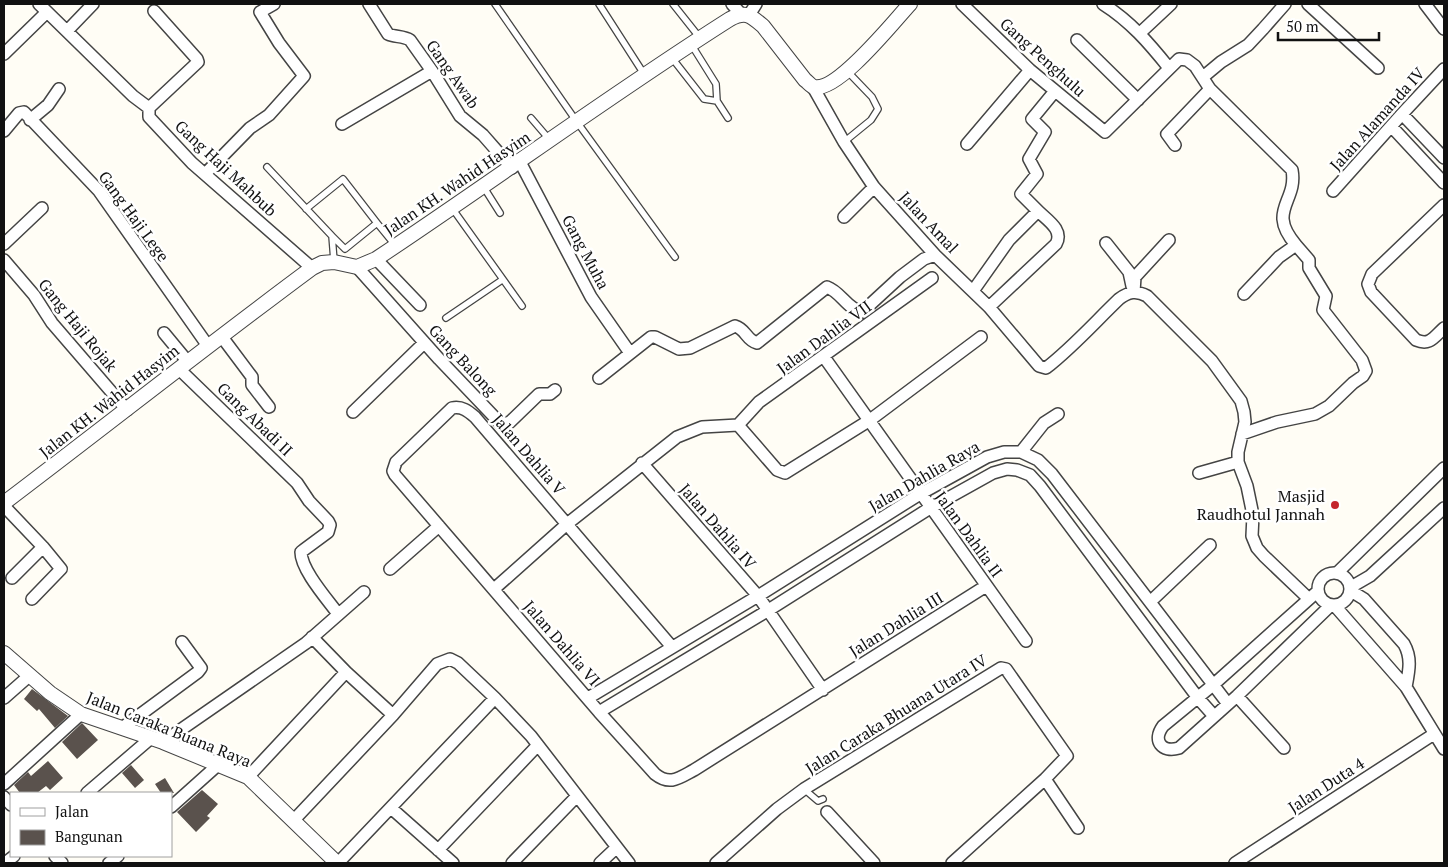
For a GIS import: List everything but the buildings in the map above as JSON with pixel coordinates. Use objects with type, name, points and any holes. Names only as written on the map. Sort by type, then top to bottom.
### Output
[{"type":"street","points":[[67,31],[93,4]]},
{"type":"street","points":[[205,174],[250,128],[269,115],[304,76],[279,43],[260,12],[274,4]]},
{"type":"street","name":"Gang Awab","points":[[369,4],[388,34],[407,38],[432,71],[460,116],[516,165]]},
{"type":"street","points":[[813,87],[832,83],[848,72],[910,4]]},
{"type":"street","name":"Gang Penghulu","points":[[962,4],[1030,70],[1105,132],[1138,100]]},
{"type":"street","points":[[1103,4],[1116,12],[1140,33],[1169,68]]},
{"type":"street","points":[[1140,33],[1171,4]]},
{"type":"street","points":[[1203,77],[1221,62],[1248,45],[1285,4]]},
{"type":"street","points":[[1308,4],[1378,68]]},
{"type":"street","points":[[1425,4],[1444,29]]},
{"type":"street","points":[[4,54],[43,8]]},
{"type":"street","name":"Gang Haji Mahbub","points":[[43,8],[133,96],[149,108],[149,117],[192,163],[312,268]]},
{"type":"street","name":"Jalan KH. Wahid Hasyim","points":[[4,504],[312,268],[322,263],[334,262],[358,267],[376,259],[516,165],[644,74],[745,9],[763,26],[801,75],[813,87]]},
{"type":"street","points":[[149,108],[198,62],[154,11]]},
{"type":"street","points":[[1077,40],[1138,100],[1169,68],[1179,60],[1187,60],[1195,66],[1210,89],[1292,170],[1294,181],[1284,208],[1283,220],[1289,237],[1309,260],[1309,268],[1326,296],[1324,310],[1362,360],[1366,371],[1363,376],[1352,383],[1329,406],[1315,414],[1277,422],[1242,434]]},
{"type":"street","name":"Jalan Alamanda IV","points":[[1333,191],[1444,69]]},
{"type":"street","points":[[967,144],[1030,70]]},
{"type":"street","points":[[342,124],[432,71]]},
{"type":"street","name":"Jalan Amal","points":[[813,87],[844,142],[874,187],[935,255],[989,307],[1039,366],[1046,368],[1119,299],[1126,293],[1134,292]]},
{"type":"street","points":[[4,130],[19,112],[27,116],[48,105],[59,89]]},
{"type":"street","points":[[1175,145],[1167,134],[1210,89]]},
{"type":"street","points":[[989,307],[1056,244],[1059,235],[1056,229],[1038,210],[1020,194],[1036,174],[1029,159],[1045,132],[1032,119],[1055,91]]},
{"type":"street","points":[[1402,114],[1444,158]]},
{"type":"street","name":"Gang Haji Lege","points":[[27,116],[99,191],[208,346]]},
{"type":"street","points":[[1391,126],[1444,183]]},
{"type":"street","name":"Gang Muha","points":[[516,165],[591,297],[630,353]]},
{"type":"street","points":[[844,217],[874,187]]},
{"type":"street","points":[[1444,205],[1372,274],[1368,284],[1371,292],[1416,340],[1423,343],[1428,342],[1444,328]]},
{"type":"street","points":[[4,244],[42,208]]},
{"type":"street","points":[[974,291],[1009,240],[1038,210]]},
{"type":"street","points":[[1134,292],[1135,277],[1169,240]]},
{"type":"street","points":[[1106,243],[1129,272],[1134,292]]},
{"type":"street","points":[[1244,294],[1279,257],[1296,245]]},
{"type":"street","points":[[598,378],[651,337],[679,349],[690,348],[735,326],[744,330],[750,340],[757,343],[828,287],[835,291],[852,308],[862,312],[924,259],[935,255]]},
{"type":"street","points":[[376,259],[420,305]]},
{"type":"street","name":"Gang Haji Rojak","points":[[4,260],[34,295],[52,323],[127,410]]},
{"type":"street","name":"Gang Balong","points":[[358,267],[424,343],[501,424],[510,422],[539,394],[550,394],[555,390]]},
{"type":"street","name":"Jalan Dahlia VII","points":[[738,425],[759,402],[932,278]]},
{"type":"street","points":[[1134,292],[1147,296],[1218,369],[1241,401],[1245,422],[1238,452],[1238,462],[1247,486],[1253,515],[1252,536],[1257,548],[1313,594],[1333,605],[1406,686],[1444,749]]},
{"type":"street","name":"Gang Abadi II","points":[[164,334],[184,365],[297,483],[304,495],[330,525],[328,532],[305,549],[301,557],[338,614]]},
{"type":"street","points":[[222,337],[252,377],[252,384],[269,407]]},
{"type":"street","points":[[494,589],[567,524],[677,436],[693,430],[714,426],[738,425],[777,470],[786,473],[870,420],[981,337]]},
{"type":"street","points":[[353,412],[424,343]]},
{"type":"street","name":"Jalan Dahlia II","points":[[824,357],[1026,641]]},
{"type":"street","name":"Jalan Dahlia V","points":[[396,462],[452,408],[458,407],[467,410],[567,524]]},
{"type":"street","points":[[1058,414],[1044,423],[1021,452],[1038,460],[1052,474],[1213,685],[1233,700],[1284,748]]},
{"type":"street","name":"Jalan Dahlia Raya","points":[[588,698],[758,596],[920,494],[987,457],[1004,452],[1021,452]]},
{"type":"street","name":"Jalan Dahlia VI","points":[[396,462],[393,471],[395,475],[599,712],[662,780]]},
{"type":"street","points":[[1199,473],[1238,462]]},
{"type":"street","name":"Jalan Dahlia IV","points":[[642,464],[758,596],[767,611]]},
{"type":"street","points":[[1443,512],[1370,576],[1351,589],[1346,601],[1333,605],[1233,700],[1179,748],[1171,750],[1163,747],[1158,739],[1159,732],[1163,726],[1213,685],[1313,594],[1324,576],[1336,572],[1444,468]]},
{"type":"street","name":"Jalan Dahlia Raya","points":[[599,712],[767,611],[930,508],[993,473],[1007,469],[1017,470],[1030,476],[1046,494],[1198,698],[1214,716]]},
{"type":"street","points":[[4,504],[61,569],[32,599]]},
{"type":"street","points":[[567,524],[672,647]]},
{"type":"street","points":[[390,569],[439,526]]},
{"type":"street","points":[[1150,602],[1210,545]]},
{"type":"street","points":[[12,578],[43,547]]},
{"type":"street","points":[[1336,572],[1348,579],[1351,589],[1364,599],[1404,644],[1409,653],[1410,661],[1406,686]]},
{"type":"street","name":"Jalan Dahlia III","points":[[662,780],[670,781],[687,773],[823,690],[986,586]]},
{"type":"street","points":[[88,792],[157,740],[312,637],[364,592]]},
{"type":"street","points":[[767,611],[823,690]]},
{"type":"street","points":[[312,637],[346,672],[393,715]]},
{"type":"street","points":[[122,728],[201,668],[182,642]]},
{"type":"street","name":"Jalan Caraka Buana Raya","points":[[4,653],[29,676],[81,714],[157,740],[248,777],[338,863]]},
{"type":"street","points":[[293,821],[393,715],[437,664],[450,659],[458,663],[522,725],[629,863]]},
{"type":"street","name":"Jalan Caraka Bhuana Utara IV","points":[[716,863],[804,789],[1000,668],[1006,669],[1067,756],[1045,779],[952,863]]},
{"type":"street","points":[[248,777],[346,672]]},
{"type":"street","points":[[4,698],[29,676]]},
{"type":"street","points":[[338,863],[495,698]]},
{"type":"street","points":[[4,784],[81,714]]},
{"type":"street","name":"Jalan Duta 4","points":[[1235,863],[1432,730]]},
{"type":"street","points":[[438,850],[538,745]]},
{"type":"street","points":[[172,806],[218,764]]},
{"type":"street","points":[[1045,779],[1078,828]]},
{"type":"street","points":[[512,863],[576,796]]},
{"type":"street","points":[[392,808],[453,863]]},
{"type":"street","points":[[827,812],[874,863]]},
{"type":"street","points":[[600,863],[616,848]]},
{"type":"lane","points":[[495,4],[577,122],[675,257]]},
{"type":"lane","points":[[599,4],[644,74]]},
{"type":"lane","points":[[673,4],[695,41],[716,84],[717,101],[728,118]]},
{"type":"lane","points":[[671,57],[704,99],[717,101]]},
{"type":"lane","points":[[844,142],[871,120],[878,109],[872,97],[848,72]]},
{"type":"lane","points":[[531,118],[550,140]]},
{"type":"lane","points":[[267,167],[345,249],[377,223]]},
{"type":"lane","points":[[306,209],[343,179],[396,246]]},
{"type":"lane","points":[[483,186],[500,213]]},
{"type":"lane","points":[[452,208],[522,306]]},
{"type":"lane","points":[[332,236],[334,262]]},
{"type":"lane","points":[[446,318],[502,280]]},
{"type":"lane","points":[[804,789],[818,800],[824,799]]},
{"type":"place","name":"Masjid Raudhotul Jannah","points":[[1335,505]]}]
